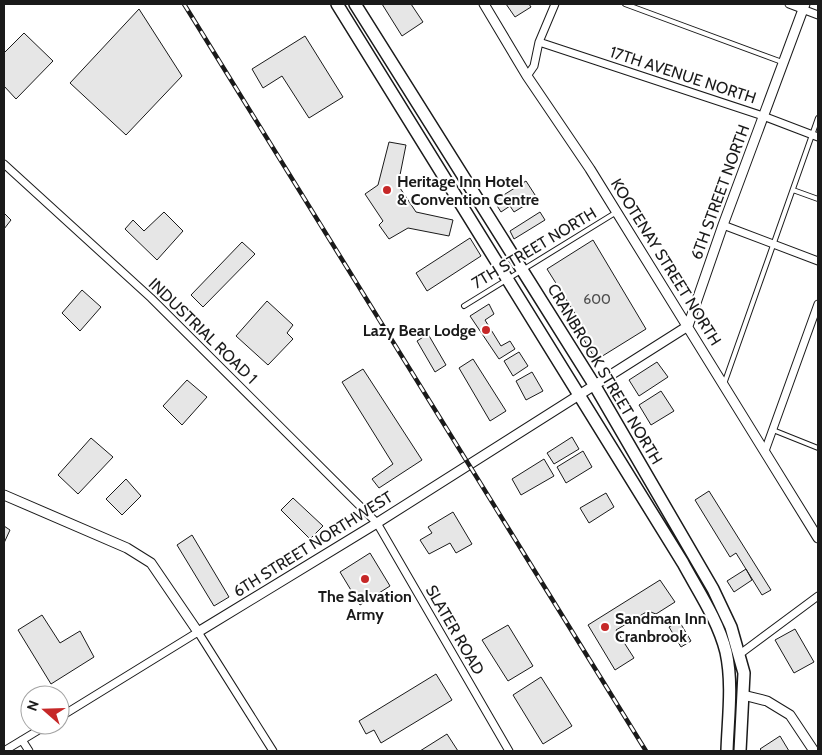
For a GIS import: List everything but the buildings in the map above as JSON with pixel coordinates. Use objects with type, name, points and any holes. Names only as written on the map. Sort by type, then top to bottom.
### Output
[{"type":"highway","name":"CRANBROOK STREET NORTH","points":[[337,4],[580,395],[704,600],[726,652],[729,680],[727,751]]},
{"type":"highway","name":"CRANBROOK STREET NORTH","points":[[355,4],[595,386],[713,589],[731,627],[744,673],[740,751]]},
{"type":"highway","points":[[729,680],[735,691],[743,695]]},
{"type":"street","name":"KOOTENAY STREET NORTH","points":[[484,4],[526,76],[590,169],[818,538]]},
{"type":"street","points":[[526,76],[534,66],[539,42],[555,4]]},
{"type":"street","points":[[789,4],[804,6],[818,15]]},
{"type":"street","name":"6TH STREET NORTH","points":[[688,326],[723,225],[804,6]]},
{"type":"street","name":"17TH AVENUE NORTH","points":[[539,42],[763,116],[815,136]]},
{"type":"street","name":"INDUSTRIAL ROAD 1","points":[[4,164],[151,298],[377,523]]},
{"type":"street","points":[[723,225],[818,261]]},
{"type":"street","points":[[765,451],[818,304]]},
{"type":"street","points":[[580,395],[688,326]]},
{"type":"street","name":"6TH STREET NORTHWEST","points":[[70,711],[377,523],[580,395]]},
{"type":"street","points":[[4,495],[127,548],[151,563],[198,632],[273,751]]},
{"type":"street","name":"SLATER ROAD","points":[[377,523],[509,751]]},
{"type":"street","points":[[740,654],[818,596]]},
{"type":"street","points":[[743,695],[767,701],[790,715],[814,751]]},
{"type":"street","points":[[4,751],[30,735]]},
{"type":"street","points":[[22,740],[29,751]]},
{"type":"lane","points":[[625,4],[783,62]]},
{"type":"lane","points":[[724,384],[773,244],[815,136],[818,118]]},
{"type":"lane","points":[[793,190],[818,199]]},
{"type":"lane","name":"7TH STREET NORTH","points":[[464,306],[617,212]]},
{"type":"lane","points":[[772,430],[818,448]]},
{"type":"railway","points":[[184,4],[646,751]]},
{"type":"place","name":"Heritage Inn Hotel & Convention Centre","points":[[387,190]]},
{"type":"place","name":"Lazy Bear Lodge","points":[[486,330]]},
{"type":"place","name":"The Salvation Army","points":[[365,579]]},
{"type":"place","name":"Sandman Inn Cranbrook","points":[[605,627]]}]
